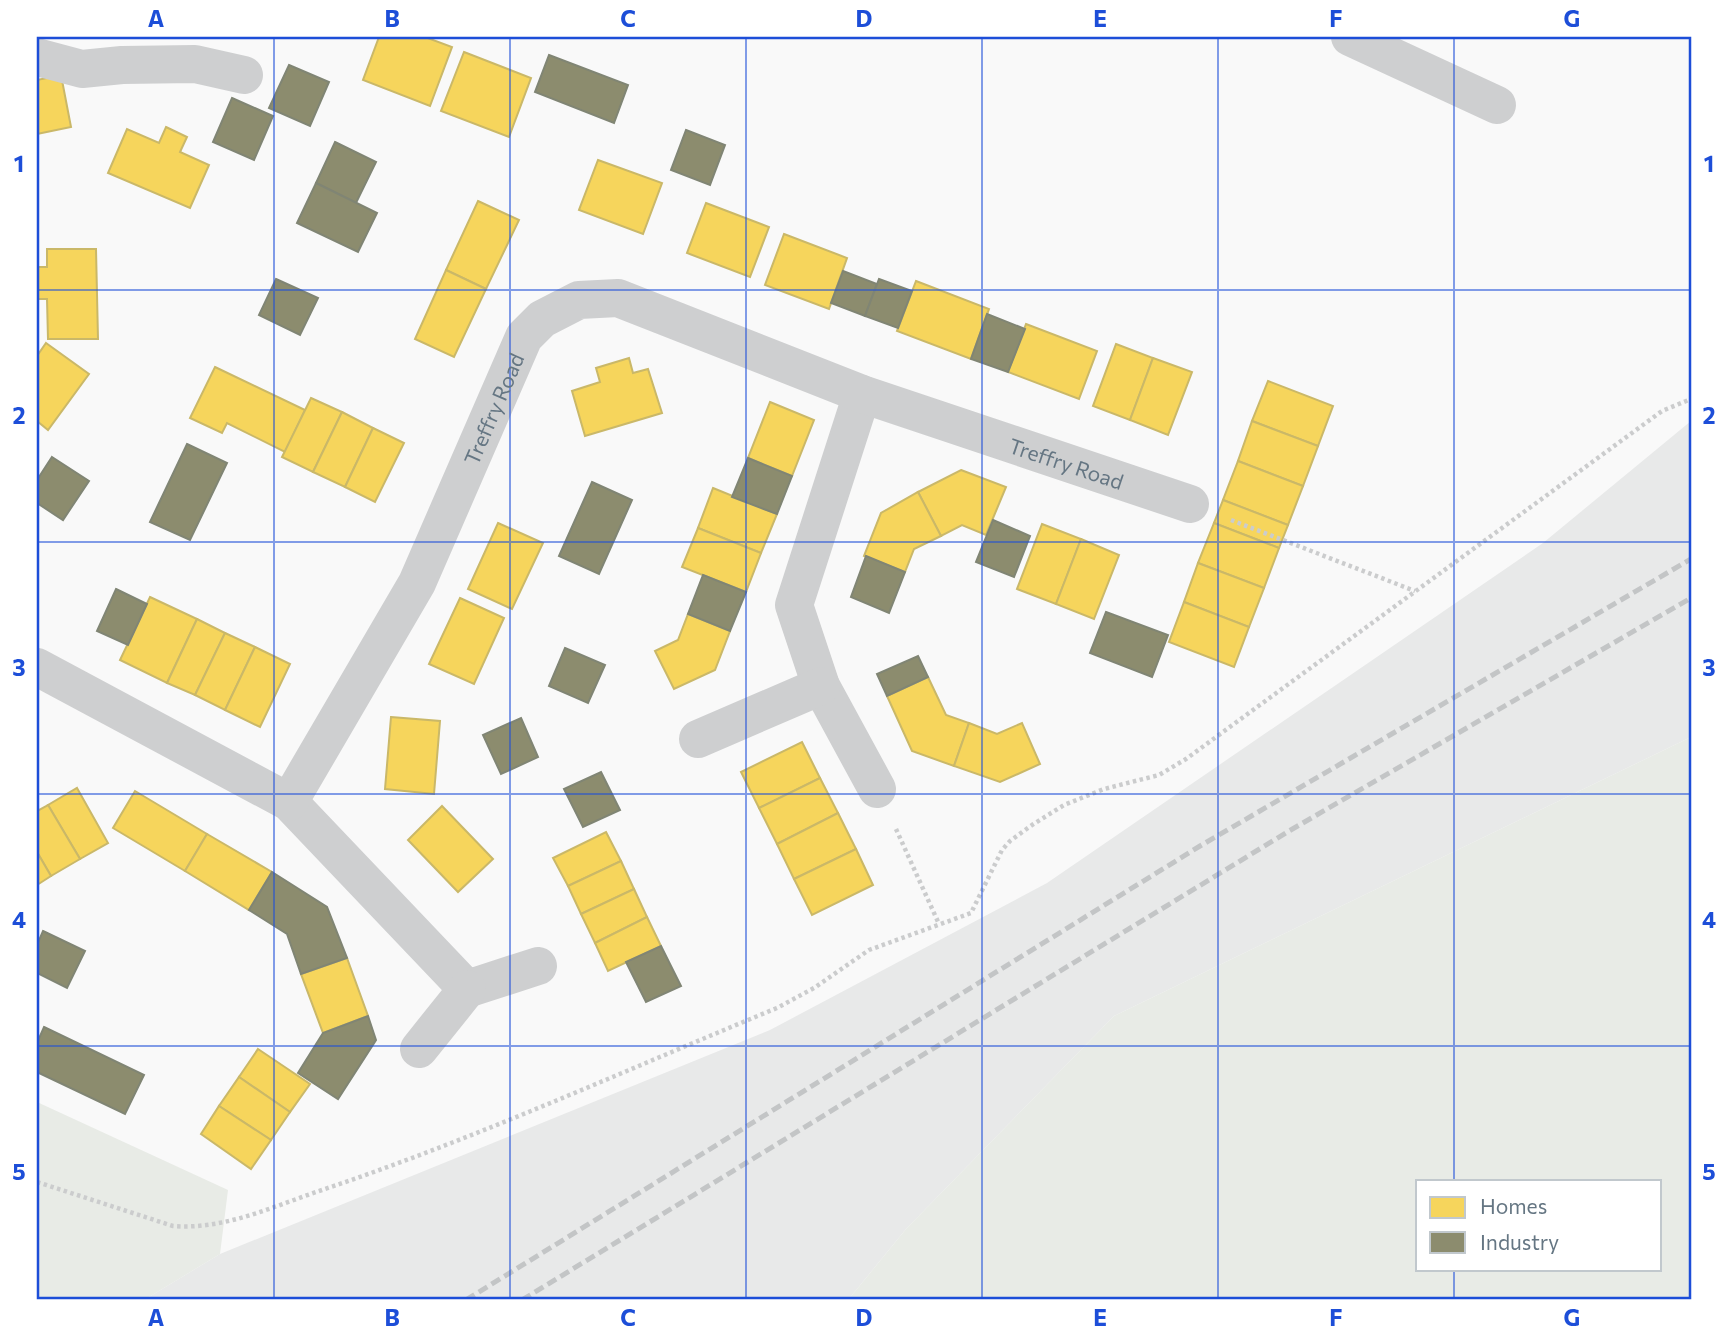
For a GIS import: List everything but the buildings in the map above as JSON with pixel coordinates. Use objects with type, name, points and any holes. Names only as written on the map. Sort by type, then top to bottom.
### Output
[{"type":"street","points":[[1350,37],[1497,105]]},
{"type":"street","points":[[37,57],[82,69],[122,65],[195,64],[244,75]]},
{"type":"street","name":"Treffry Road","points":[[289,802],[417,583],[524,337],[542,319],[579,300],[618,298],[862,394],[1190,504]]},
{"type":"street","points":[[862,394],[794,605],[821,686],[877,789]]},
{"type":"street","points":[[37,667],[289,802],[467,989]]},
{"type":"street","points":[[698,738],[821,686]]},
{"type":"street","points":[[419,1049],[467,989],[538,967]]},
{"type":"path","points":[[37,1182],[173,1226],[194,1228],[228,1222],[403,1163],[764,1013],[814,988],[869,950],[971,913],[1002,850],[1032,825],[1064,805],[1104,789],[1159,775],[1186,759],[1662,411],[1691,399]]},
{"type":"path","points":[[1190,504],[1416,592]]},
{"type":"path","points":[[877,789],[939,924]]},
{"type":"shaded area","points":[[1691,421],[1691,737],[1114,1016],[906,1229],[848,1300],[144,1300],[220,1254],[770,1030],[1047,883],[1543,543]]},
{"type":"shaded area","points":[[1691,737],[1691,1300],[848,1300],[906,1229],[1114,1016]]},
{"type":"shaded area","points":[[37,1102],[228,1190],[220,1254],[144,1300],[37,1300]]},
{"type":"railway","points":[[466,1300],[1200,846],[1691,559]]},
{"type":"railway","points":[[522,1300],[1289,831],[1691,598]]}]
